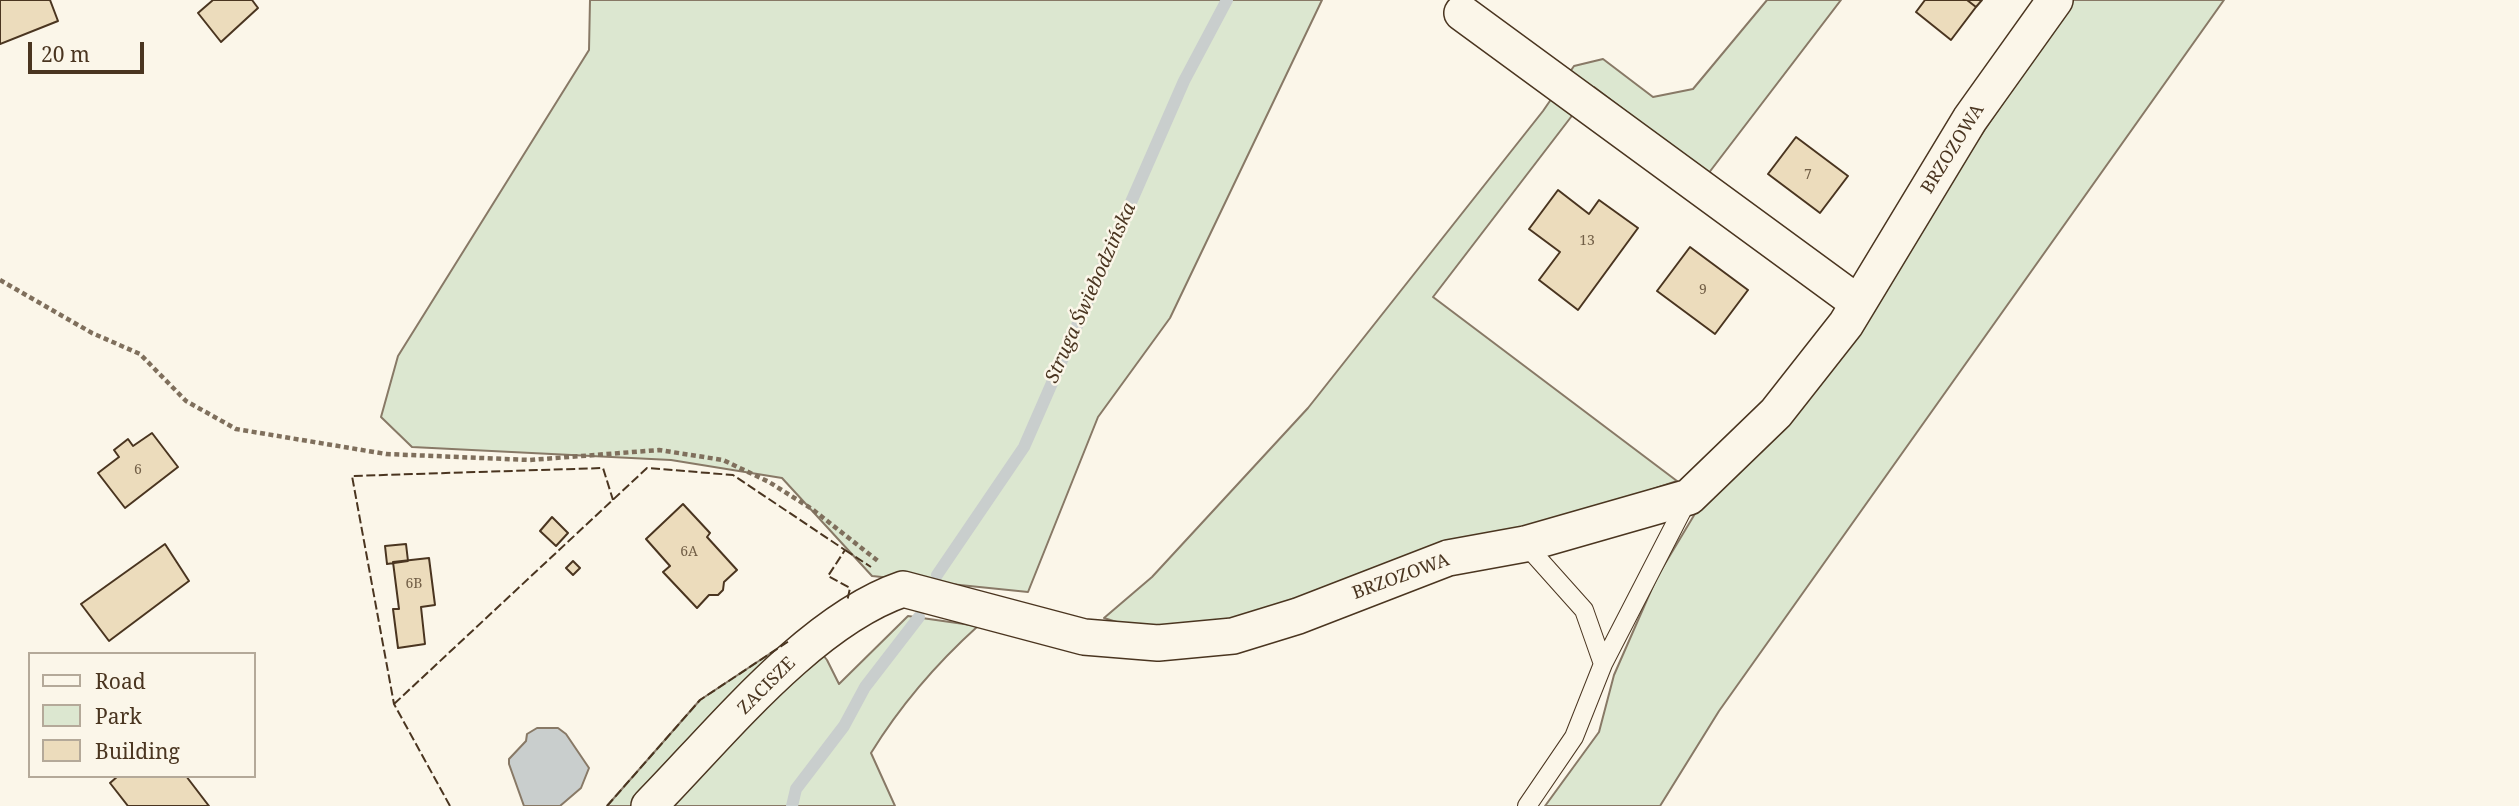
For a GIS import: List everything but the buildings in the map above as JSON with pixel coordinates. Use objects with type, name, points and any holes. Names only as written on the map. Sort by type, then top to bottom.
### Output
[{"type":"street","name":"BRZOZOWA","points":[[903,589],[1084,637],[1158,643],[1233,636],[1298,616],[1448,558],[1525,544],[1689,497],[1776,413],[1846,324],[1970,119],[2055,0]]},
{"type":"street","points":[[1462,13],[1858,303]]},
{"type":"street","name":"ZACISZE","points":[[649,806],[792,660],[838,624],[886,595],[903,589]]},
{"type":"lane","points":[[1527,806],[1574,737],[1603,664],[1689,497]]},
{"type":"lane","points":[[1525,544],[1584,610],[1603,664]]},
{"type":"path","points":[[0,280],[92,333],[140,354],[186,401],[236,429],[386,454],[530,460],[659,450],[723,460],[769,482],[812,509],[883,565],[903,589]]},
{"type":"green space","points":[[590,0],[1322,0],[1170,318],[1098,417],[1028,592],[872,576],[782,478],[671,460],[412,447],[381,417],[398,356],[589,50]]},
{"type":"green space","points":[[1767,0],[1841,0],[1708,174],[1594,87],[1433,297],[1677,481],[1236,629],[1145,631],[1104,618],[1152,577],[1308,408],[1543,111],[1574,66],[1603,59],[1653,97],[1693,89]]},
{"type":"green space","points":[[2073,0],[2224,0],[1719,711],[1660,806],[1545,806],[1599,732],[1614,675],[1657,577],[1705,497],[1864,307]]},
{"type":"green space","points":[[908,616],[978,626],[920,686],[871,753],[895,806],[607,806],[700,700],[804,631],[827,660],[839,684]]},
{"type":"shaded area","points":[[537,728],[558,728],[566,734],[589,768],[581,788],[560,806],[524,806],[509,764],[509,759],[526,741],[527,734]]},
{"type":"waterway","name":"Struga Świebodzińska","points":[[937,575],[1024,447],[1184,81],[1227,0]]},
{"type":"waterway","name":"Struga Świebodzińska","points":[[792,806],[796,789],[844,726],[865,687],[919,617]]},
{"type":"fence","points":[[450,806],[394,704],[352,476],[603,468],[613,500]]},
{"type":"fence","points":[[394,704],[647,468],[733,475],[845,550],[828,576],[850,588],[847,602]]},
{"type":"fence","points":[[845,550],[871,567]]},
{"type":"fence","points":[[607,806],[700,700],[789,641]]}]
